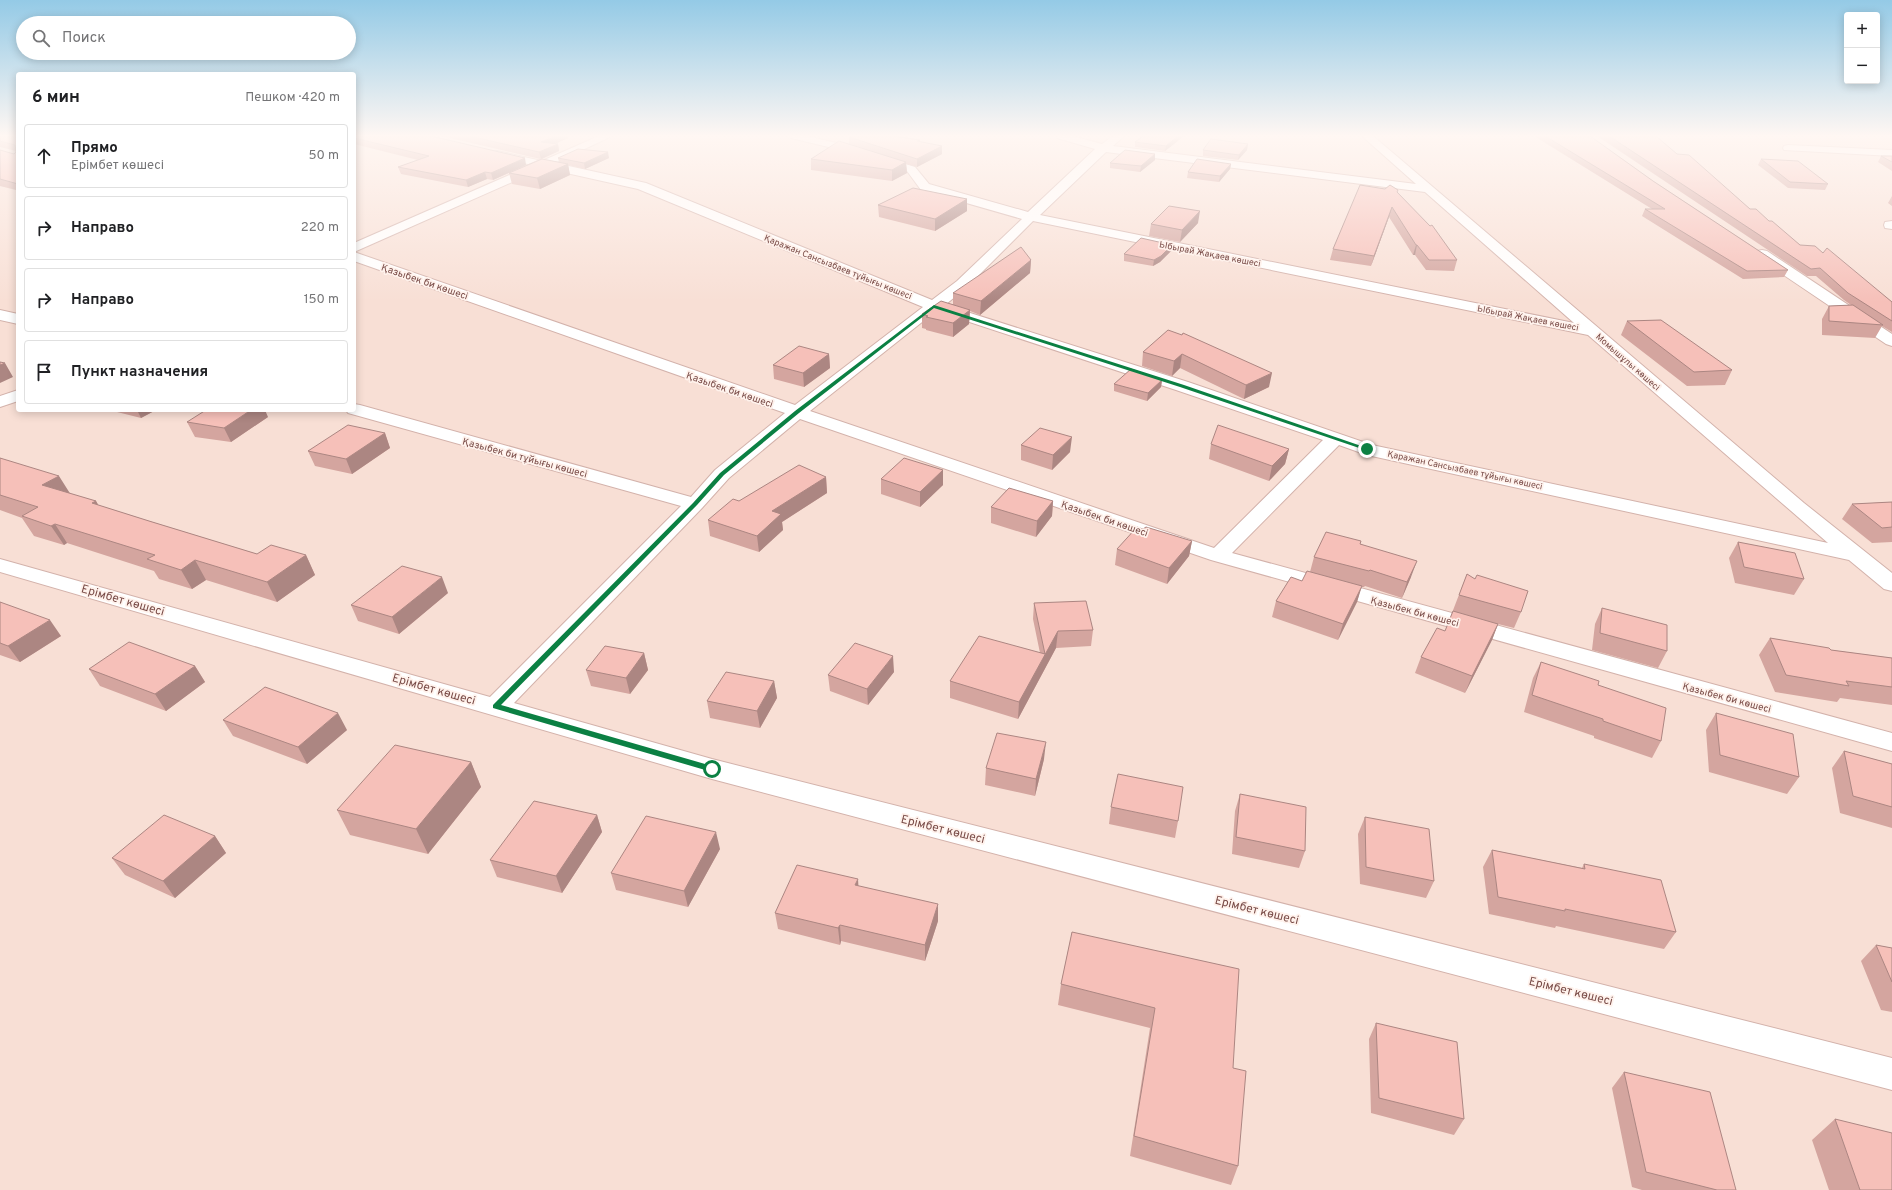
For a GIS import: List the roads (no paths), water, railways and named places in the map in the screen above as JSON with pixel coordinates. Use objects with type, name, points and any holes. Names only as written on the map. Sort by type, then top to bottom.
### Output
[{"type":"street","points":[[356,247],[479,192]]},
{"type":"street","name":"Қаражан Сансызбаев тұйығы көшесі","points":[[655,192],[934,306],[1367,449],[1856,555]]},
{"type":"street","name":"Ыбырай Жақаев көшесі","points":[[937,192],[1030,217],[1592,331]]},
{"type":"street","points":[[496,706],[695,504],[722,474],[797,412],[962,284],[1057,192]]},
{"type":"street","name":"Момышұлы көшесі","points":[[1431,192],[1797,507],[1892,584]]},
{"type":"street","points":[[1754,249],[1892,342]]},
{"type":"street","name":"Қазыбек би көшесі","points":[[356,257],[797,412],[1218,556],[1892,742]]},
{"type":"street","points":[[0,315],[16,319]]},
{"type":"street","points":[[0,402],[16,396]]},
{"type":"street","name":"Қазыбек би тұйығы көшесі","points":[[356,410],[695,504]]},
{"type":"street","points":[[1218,556],[1336,438]]},
{"type":"street","name":"Ерімбет көшесі","points":[[0,565],[712,769],[1892,1074]]}]
